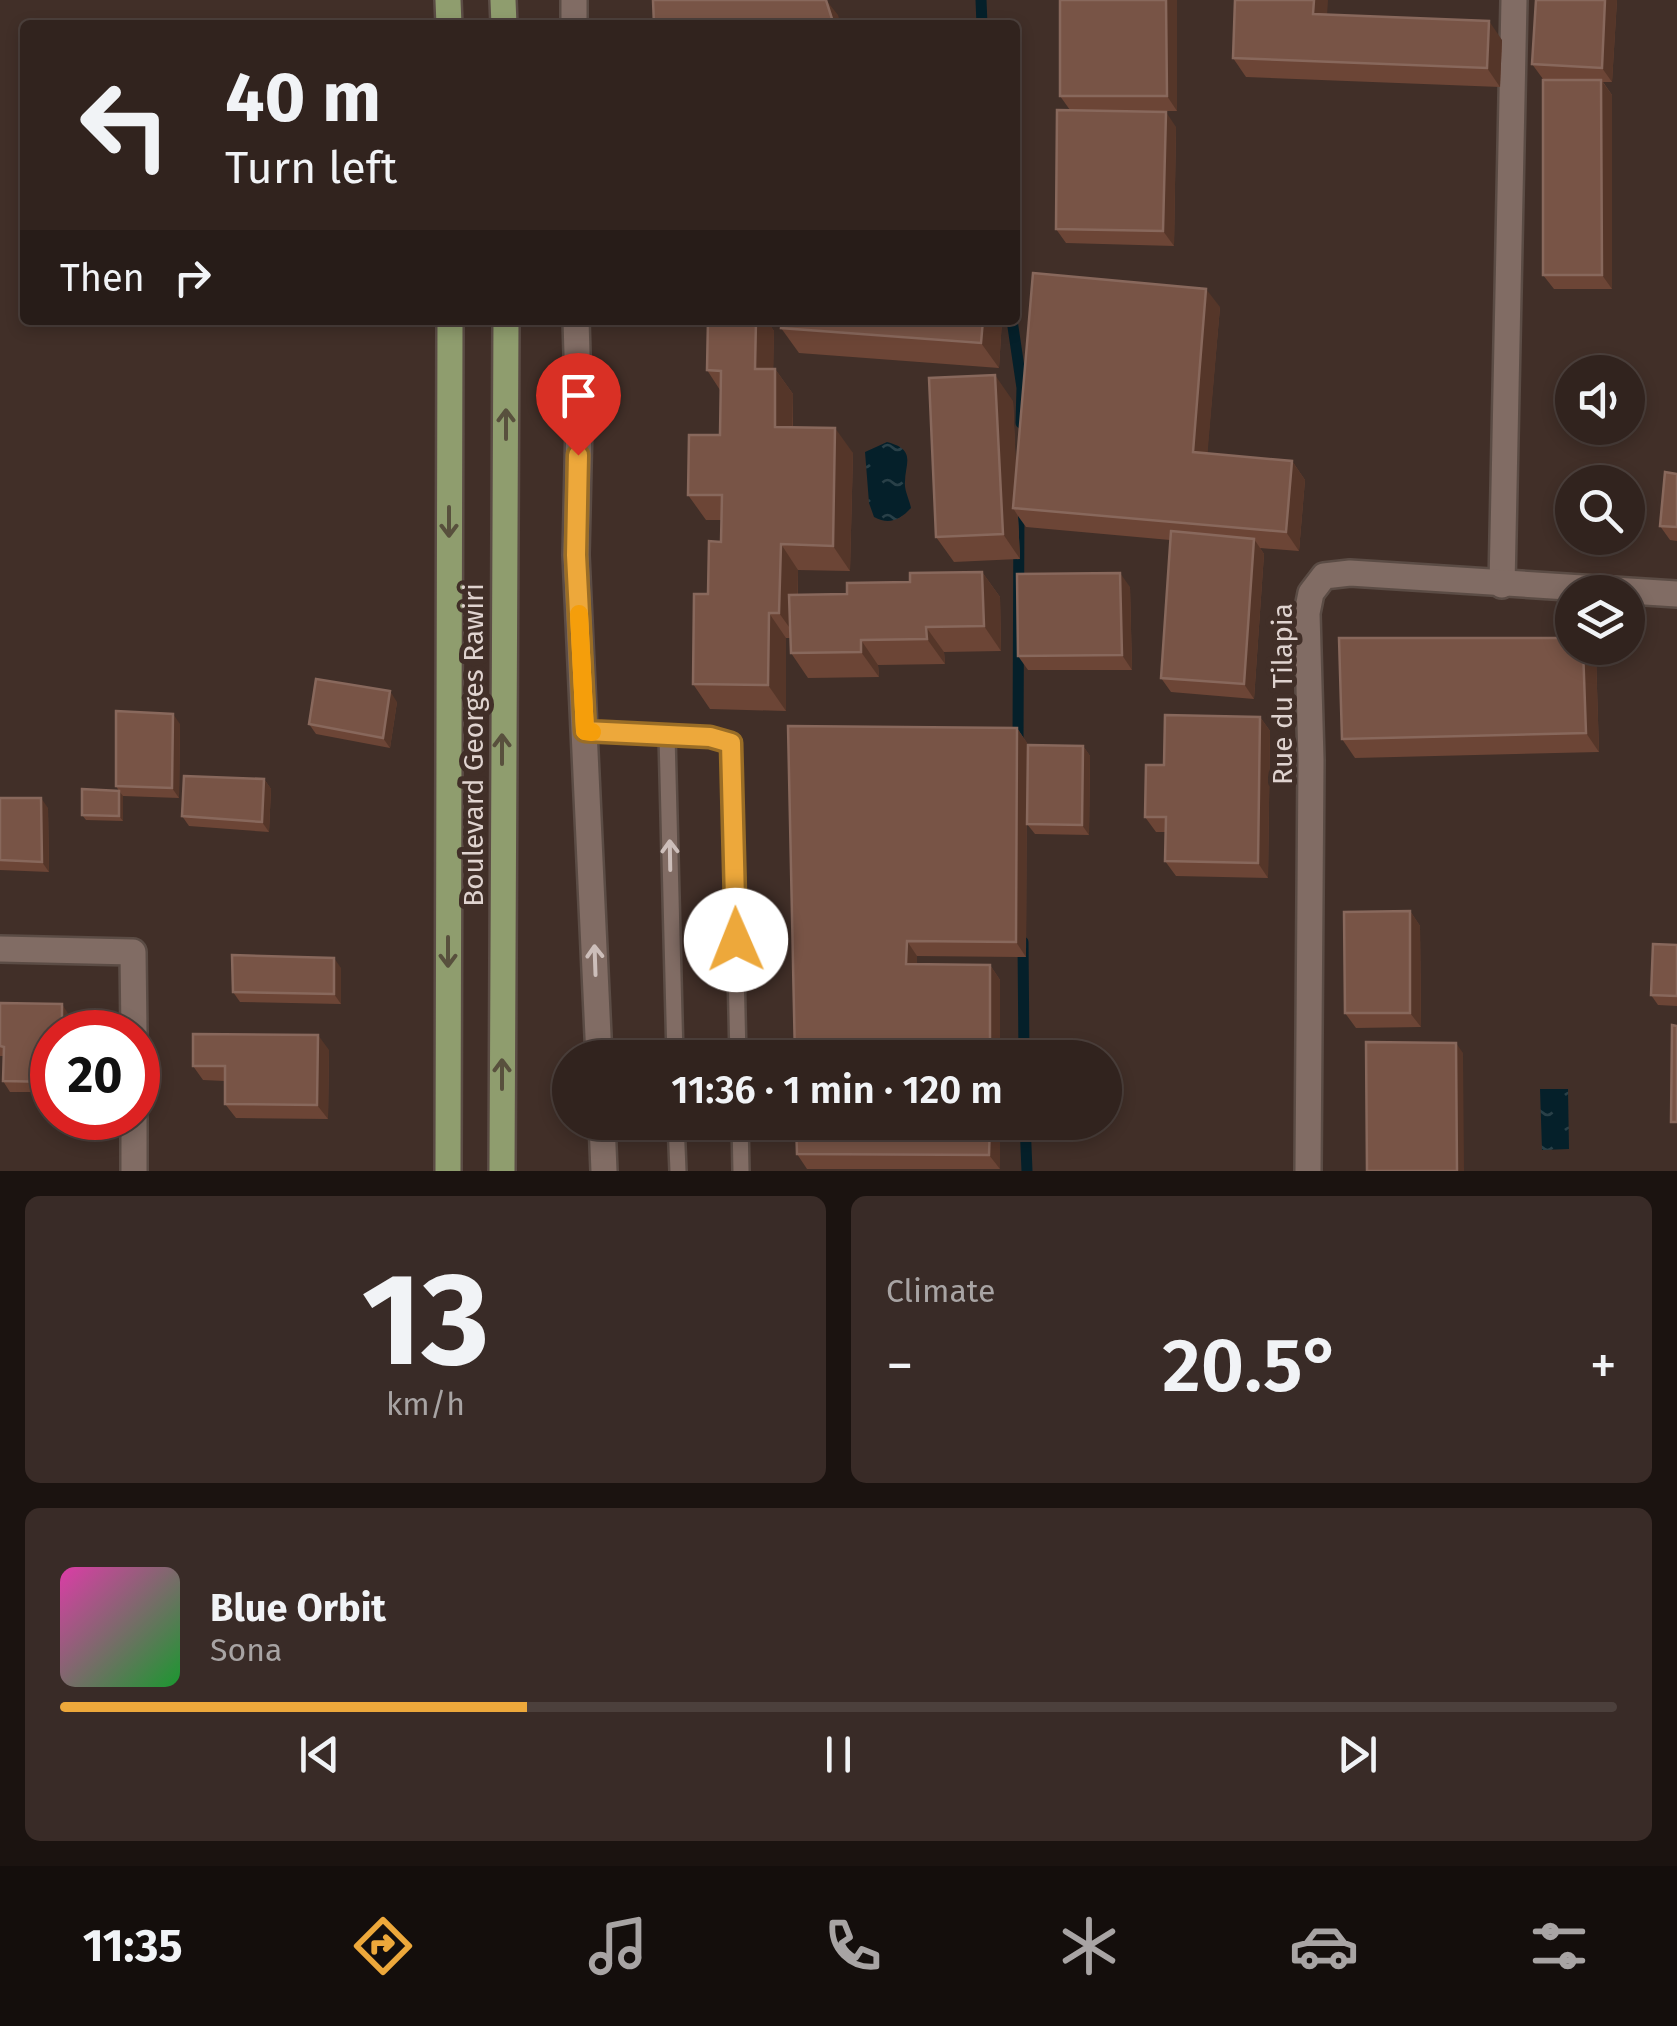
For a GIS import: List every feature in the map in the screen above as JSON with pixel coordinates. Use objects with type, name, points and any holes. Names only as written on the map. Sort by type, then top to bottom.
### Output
[{"type":"main road","name":"Boulevard Georges Rawiri","points":[[448,1171],[450,325]]},
{"type":"main road","name":"Boulevard Georges Rawiri","points":[[502,1171],[506,325]]},
{"type":"street","points":[[1502,584],[1514,0]]},
{"type":"street","points":[[576,325],[576,555],[598,1040]]},
{"type":"street","name":"Rue du Tilapia","points":[[1308,1171],[1310,592],[1324,576],[1350,573],[1677,594]]},
{"type":"street","points":[[0,949],[133,952],[134,1010]]},
{"type":"street","points":[[134,1140],[134,1171]]},
{"type":"street","points":[[603,1140],[604,1171]]},
{"type":"lane","points":[[585,731],[710,737],[731,743],[738,1040]]},
{"type":"lane","points":[[667,736],[675,1040]]},
{"type":"lane","points":[[677,1140],[678,1171]]},
{"type":"lane","points":[[740,1140],[741,1171]]},
{"type":"water","points":[[887,442],[906,453],[905,485],[911,508],[889,521],[874,517],[869,503],[865,452]]},
{"type":"water","points":[[1540,1089],[1568,1089],[1569,1149],[1542,1150]]},
{"type":"building","points":[[653,0],[826,0],[832,20],[654,20]]},
{"type":"building","points":[[1060,0],[1166,0],[1167,96],[1060,96]]},
{"type":"building","points":[[1235,0],[1314,0],[1313,14],[1489,21],[1487,68],[1233,58]]},
{"type":"building","points":[[1536,0],[1605,0],[1602,68],[1532,64]]},
{"type":"building","points":[[1543,80],[1601,80],[1602,275],[1543,275]]},
{"type":"building","points":[[1057,110],[1166,112],[1163,231],[1056,229]]},
{"type":"building","points":[[1033,273],[1206,289],[1193,452],[1292,461],[1286,532],[1013,508]]},
{"type":"building","points":[[708,325],[756,325],[755,369],[775,369],[775,427],[835,428],[833,546],[781,544],[779,613],[769,613],[768,685],[693,684],[694,594],[708,594],[709,541],[721,542],[722,495],[688,495],[689,435],[720,435],[721,371],[707,370]]},
{"type":"building","points":[[781,325],[983,325],[981,343],[781,328]]},
{"type":"building","points":[[995,375],[1003,534],[936,537],[929,378]]},
{"type":"building","points":[[1665,472],[1677,474],[1677,527],[1660,526]]},
{"type":"building","points":[[1171,531],[1254,539],[1244,684],[1161,678]]},
{"type":"building","points":[[982,572],[984,626],[926,627],[927,639],[861,640],[861,652],[791,653],[789,595],[847,594],[847,583],[910,582],[910,573]]},
{"type":"building","points":[[1120,573],[1122,655],[1018,656],[1017,574]]},
{"type":"building","points":[[1339,638],[1555,638],[1555,665],[1584,665],[1586,733],[1342,739]]},
{"type":"building","points":[[316,679],[390,691],[383,738],[309,724]]},
{"type":"building","points":[[116,711],[173,714],[172,788],[116,786]]},
{"type":"building","points":[[1165,715],[1260,717],[1258,863],[1165,861],[1166,817],[1145,817],[1146,765],[1164,765]]},
{"type":"building","points":[[788,726],[1017,728],[1016,942],[907,941],[906,964],[990,965],[990,1040],[795,1040]]},
{"type":"building","points":[[1028,745],[1083,746],[1082,825],[1027,824]]},
{"type":"building","points":[[184,776],[264,779],[262,822],[182,816]]},
{"type":"building","points":[[82,789],[119,791],[119,816],[82,815]]},
{"type":"building","points":[[0,798],[41,798],[42,862],[0,860]]},
{"type":"building","points":[[1410,911],[1410,1013],[1345,1013],[1344,912]]},
{"type":"building","points":[[1653,944],[1677,945],[1677,996],[1651,995]]},
{"type":"building","points":[[232,955],[334,958],[334,994],[233,992]]},
{"type":"building","points":[[0,1003],[62,1004],[62,1010],[30,1010],[30,1082],[3,1081],[4,1047],[0,1046]]},
{"type":"building","points":[[1672,1025],[1677,1026],[1677,1122],[1671,1122]]},
{"type":"building","points":[[193,1034],[318,1035],[317,1105],[225,1104],[225,1066],[193,1066]]},
{"type":"building","points":[[1366,1042],[1456,1043],[1457,1171],[1367,1171]]},
{"type":"building","points":[[797,1140],[989,1140],[989,1155],[797,1154]]},
{"type":"waterway","points":[[981,0],[982,20]]},
{"type":"waterway","points":[[1013,325],[1022,388],[1021,423]]},
{"type":"waterway","points":[[1018,743],[1019,502]]},
{"type":"waterway","points":[[1023,942],[1024,1040]]},
{"type":"waterway","points":[[1026,1140],[1027,1171]]},
{"type":"slow traffic","points":[[579,614],[585,731],[592,732]]},
{"type":"route","points":[[578,455],[576,555],[585,731],[710,737],[731,743],[736,940]]}]
